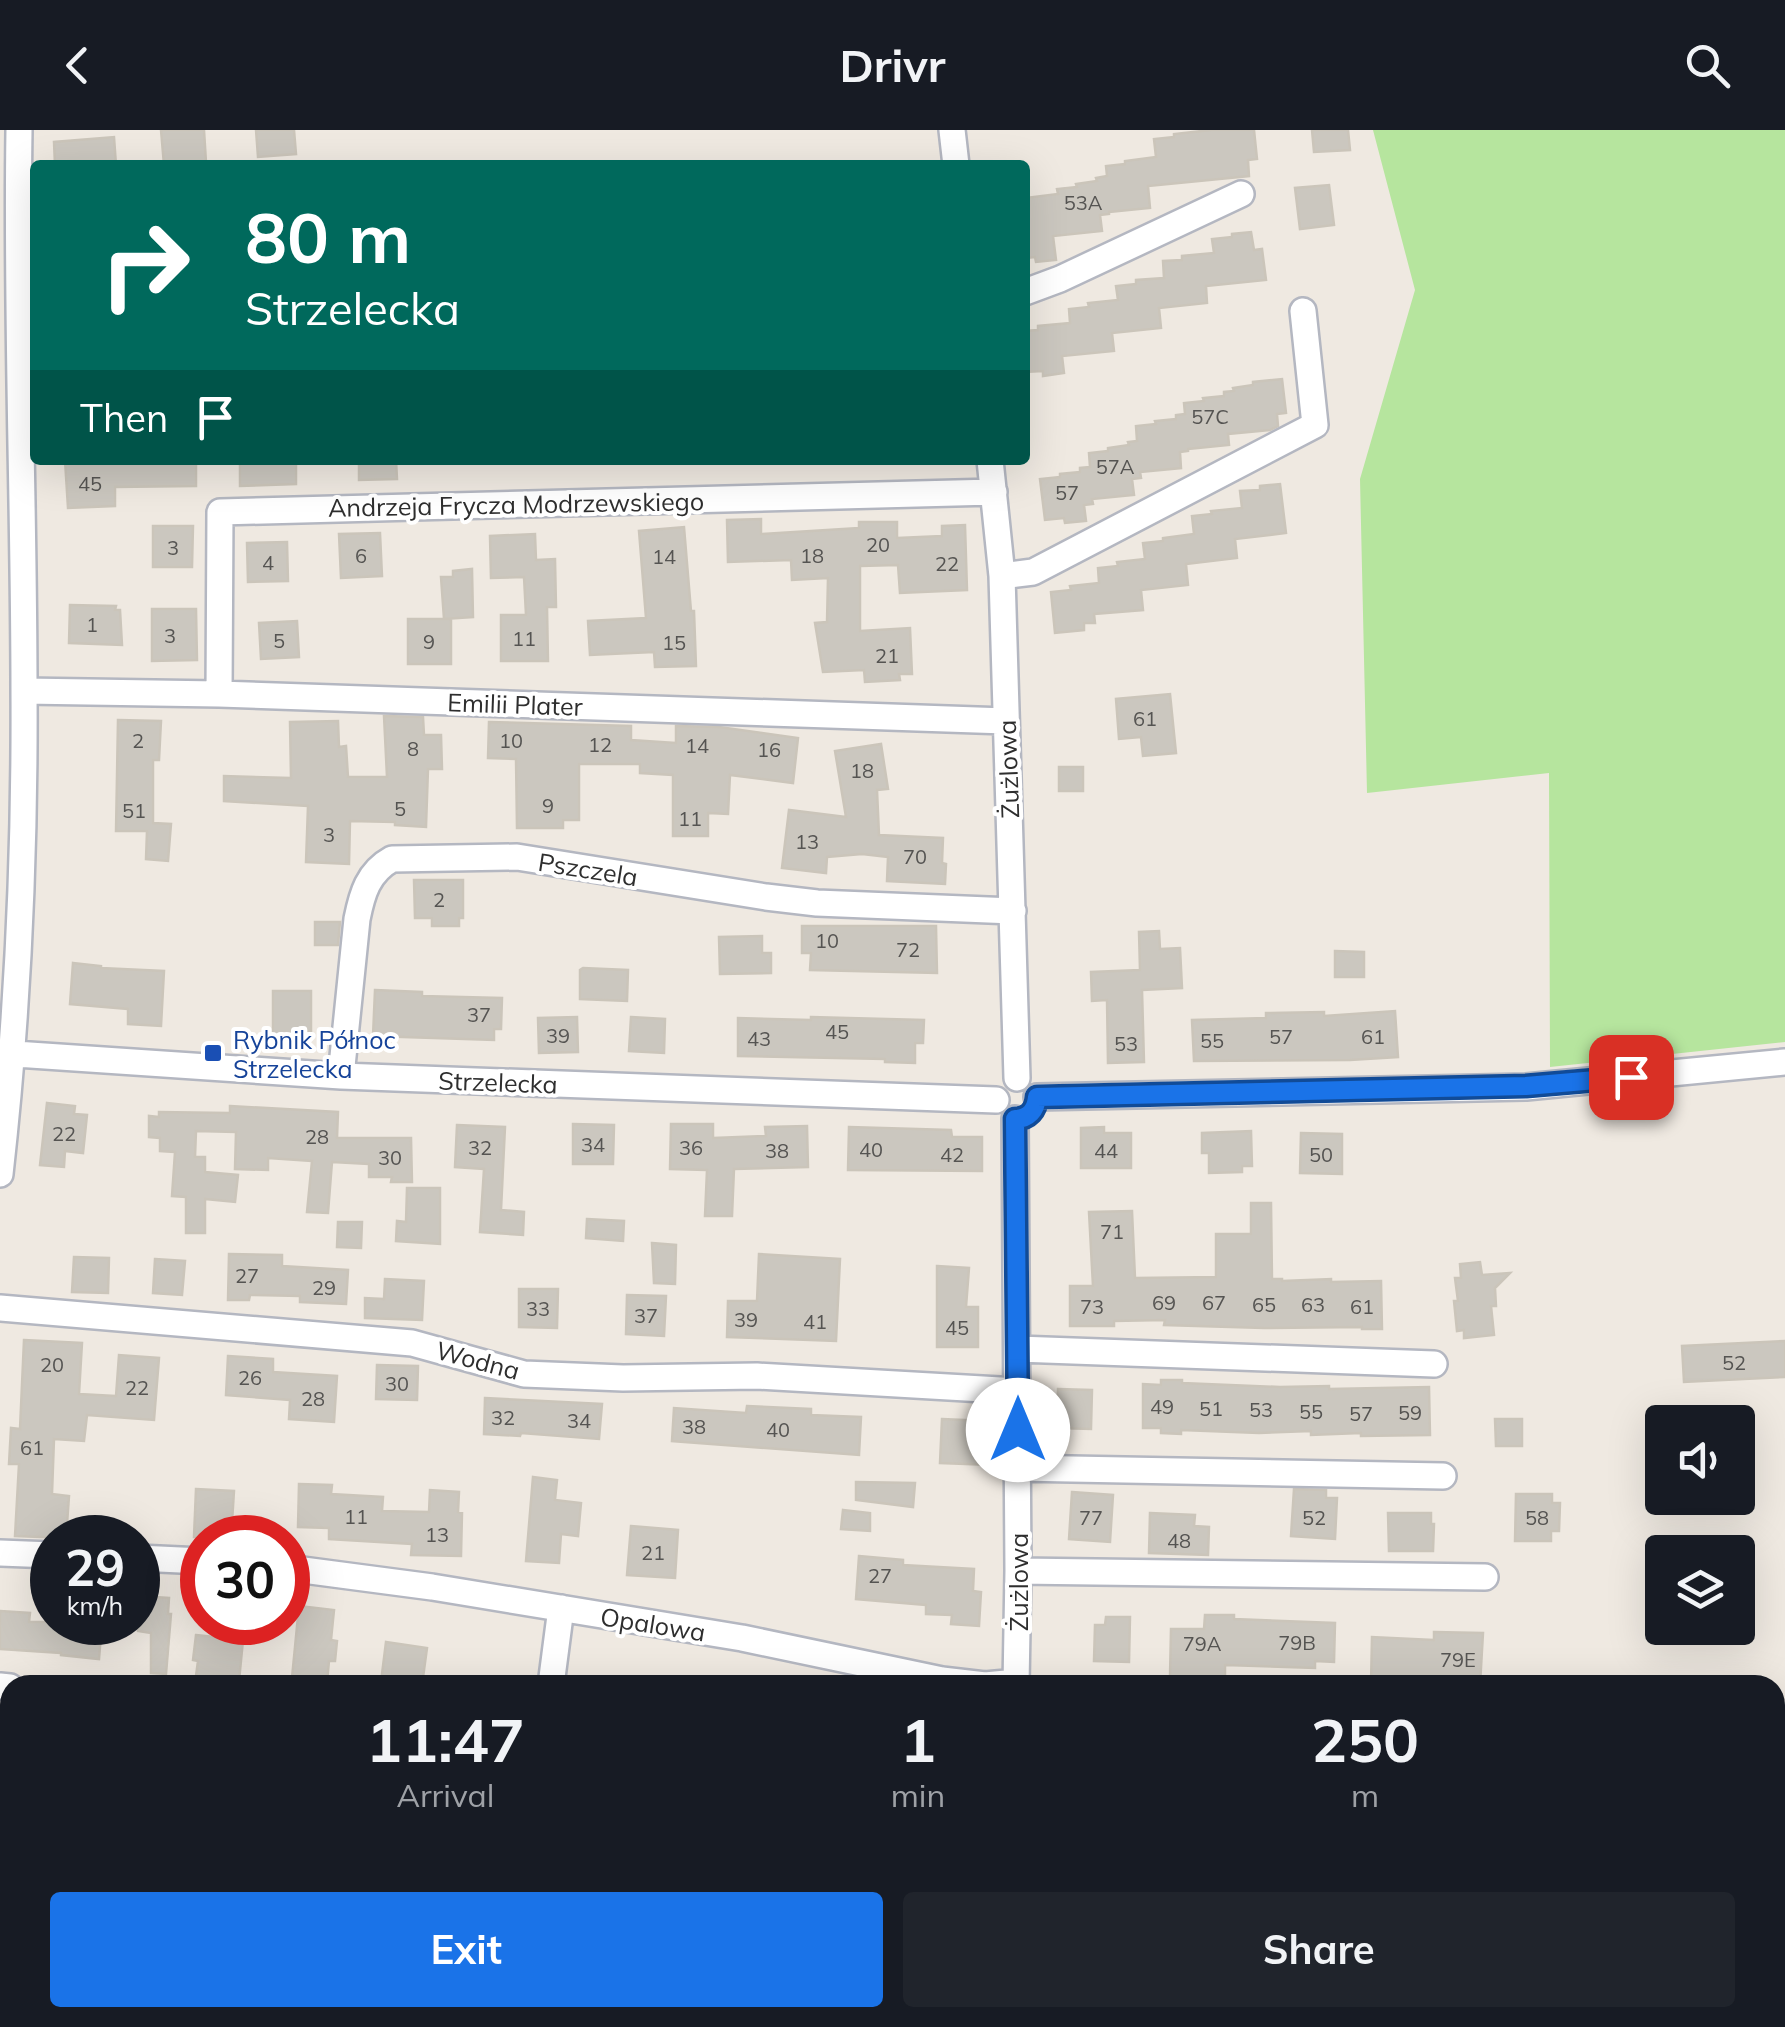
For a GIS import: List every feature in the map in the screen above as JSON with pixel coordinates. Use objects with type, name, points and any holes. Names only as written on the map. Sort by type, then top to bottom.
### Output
[{"type":"street","points":[[0,1174],[21,862],[24,692],[19,130]]},
{"type":"street","points":[[952,130],[955,160]]},
{"type":"street","points":[[1030,290],[1240,194]]},
{"type":"street","points":[[1002,576],[1032,572],[1315,425],[1303,311]]},
{"type":"street","name":"Żużlowa","points":[[991,465],[1002,576],[1018,1078]]},
{"type":"street","name":"Andrzeja Frycza Modrzewskiego","points":[[219,694],[220,512],[994,492]]},
{"type":"street","name":"Emilii Plater","points":[[24,692],[219,694],[1006,722]]},
{"type":"street","name":"Pszczela","points":[[341,1076],[357,919],[375,872],[392,858],[517,858],[766,898],[1013,911]]},
{"type":"street","name":"Strzelecka","points":[[6,1053],[341,1076],[996,1100]]},
{"type":"street","points":[[1037,1097],[1526,1086],[1785,1062]]},
{"type":"street","points":[[1018,1078],[1031,1084],[1037,1097],[1035,1108],[1021,1119],[1006,1116],[996,1100],[1002,1084],[1018,1078]]},
{"type":"street","name":"Żużlowa","points":[[1015,1119],[1016,1675]]},
{"type":"street","name":"Wodna","points":[[0,1308],[412,1343],[524,1374],[623,1378],[757,1376],[1018,1391]]},
{"type":"street","points":[[1018,1349],[1434,1364]]},
{"type":"street","points":[[1018,1468],[1443,1476]]},
{"type":"street","points":[[0,1553],[30,1554]]},
{"type":"street","name":"Opalowa","points":[[310,1571],[432,1587],[780,1645],[919,1675]]},
{"type":"street","points":[[1018,1571],[1484,1577]]},
{"type":"street","points":[[552,1675],[562,1608]]},
{"type":"green space","points":[[1373,130],[1785,130],[1785,1042],[1550,1067],[1549,773],[1367,793],[1360,479],[1415,290]]},
{"type":"building","points":[[161,130],[204,130],[206,160],[164,160]]},
{"type":"building","points":[[256,130],[294,130],[296,154],[258,157]]},
{"type":"building","points":[[1254,130],[1257,159],[1248,160],[1249,176],[1148,186],[1150,208],[1100,215],[1102,231],[1053,236],[1056,260],[1036,262],[1035,257],[1030,258],[1030,197],[1058,194],[1057,189],[1097,181],[1096,178],[1107,176],[1106,166],[1156,157],[1154,139],[1174,134]]},
{"type":"building","points":[[1312,130],[1348,130],[1350,150],[1314,152]]},
{"type":"building","points":[[114,137],[116,160],[55,160],[54,142]]},
{"type":"building","points":[[1329,185],[1334,225],[1300,229],[1295,188]]},
{"type":"building","points":[[1251,232],[1254,250],[1262,249],[1266,280],[1206,286],[1207,303],[1159,308],[1161,328],[1112,333],[1114,351],[1062,356],[1064,373],[1043,376],[1043,371],[1030,372],[1030,331],[1038,330],[1038,326],[1070,323],[1069,309],[1118,300],[1116,286],[1164,278],[1163,261],[1214,253],[1212,239]]},
{"type":"building","points":[[1282,379],[1286,413],[1277,414],[1278,426],[1228,434],[1229,445],[1180,452],[1181,468],[1140,472],[1141,478],[1132,479],[1134,495],[1092,499],[1093,504],[1084,505],[1086,521],[1045,520],[1040,479],[1090,467],[1089,453],[1137,441],[1136,426],[1176,419],[1176,415],[1185,414],[1184,403],[1224,396],[1224,392],[1253,382]]},
{"type":"building","points":[[65,465],[196,465],[196,486],[115,487],[115,506],[68,508]]},
{"type":"building","points":[[240,465],[296,465],[296,484],[240,486]]},
{"type":"building","points":[[359,465],[396,465],[397,479],[359,480]]},
{"type":"building","points":[[1280,484],[1286,533],[1235,539],[1237,558],[1186,564],[1188,585],[1141,590],[1143,610],[1094,614],[1095,623],[1084,623],[1084,630],[1055,633],[1051,592],[1099,583],[1098,568],[1145,559],[1143,543],[1194,534],[1192,516],[1242,508],[1240,491]]},
{"type":"building","points":[[761,519],[761,534],[859,528],[859,522],[897,522],[897,538],[942,536],[942,526],[965,525],[967,590],[900,593],[898,565],[860,566],[860,631],[910,628],[912,674],[899,674],[900,680],[865,682],[864,670],[823,672],[815,623],[827,622],[828,578],[792,580],[791,560],[728,562],[727,520]]},
{"type":"building","points":[[153,526],[193,526],[192,567],[153,567]]},
{"type":"building","points":[[684,527],[696,666],[655,667],[654,652],[590,655],[588,621],[646,618],[639,531]]},
{"type":"building","points":[[380,533],[382,576],[341,578],[339,534]]},
{"type":"building","points":[[535,534],[536,560],[555,559],[556,607],[547,607],[548,661],[501,661],[501,615],[526,615],[524,577],[491,578],[490,536]]},
{"type":"building","points":[[287,542],[288,581],[248,582],[247,543]]},
{"type":"building","points":[[472,569],[473,617],[444,619],[441,577]]},
{"type":"building","points":[[70,605],[116,606],[115,610],[120,610],[122,645],[69,643]]},
{"type":"building","points":[[152,609],[196,609],[197,660],[152,661]]},
{"type":"building","points":[[408,619],[451,619],[451,664],[408,664]]},
{"type":"building","points":[[297,621],[299,657],[261,659],[259,623]]},
{"type":"building","points":[[1170,694],[1176,753],[1143,756],[1141,737],[1119,739],[1116,699]]},
{"type":"building","points":[[384,716],[423,717],[424,735],[441,735],[442,769],[428,769],[426,827],[350,821],[349,864],[306,862],[308,806],[224,801],[224,776],[291,778],[290,722],[338,721],[339,747],[346,746],[348,777],[387,777]]},
{"type":"building","points":[[118,720],[161,721],[159,760],[153,760],[153,823],[171,824],[168,861],[146,859],[147,831],[116,831]]},
{"type":"building","points":[[489,722],[631,726],[631,740],[676,743],[676,726],[719,727],[798,738],[793,783],[730,775],[728,814],[708,813],[708,836],[673,836],[673,775],[640,773],[640,764],[579,764],[579,820],[563,820],[563,828],[517,828],[516,759],[488,758]]},
{"type":"building","points":[[881,744],[888,789],[877,790],[879,835],[943,838],[945,884],[887,881],[888,857],[862,854],[827,857],[826,873],[782,868],[789,810],[846,817],[835,751]]},
{"type":"building","points":[[1059,767],[1083,767],[1083,791],[1059,791]]},
{"type":"building","points":[[414,880],[463,880],[463,918],[459,918],[459,926],[432,926],[432,918],[415,918]]},
{"type":"building","points":[[315,922],[340,922],[338,945],[315,945]]},
{"type":"building","points":[[802,926],[936,926],[937,973],[810,970],[811,953],[802,953]]},
{"type":"building","points":[[1159,931],[1160,949],[1180,948],[1182,988],[1142,990],[1144,1062],[1108,1063],[1107,1000],[1092,1001],[1091,972],[1140,970],[1139,932]]},
{"type":"building","points":[[762,936],[762,953],[771,953],[771,973],[720,974],[719,937]]},
{"type":"building","points":[[1335,951],[1364,952],[1364,977],[1335,977]]},
{"type":"building","points":[[73,963],[164,971],[161,1026],[128,1024],[128,1009],[70,1004]]},
{"type":"building","points":[[583,968],[628,970],[627,1001],[580,999]]},
{"type":"building","points":[[375,990],[422,992],[422,996],[502,998],[501,1029],[494,1029],[494,1040],[373,1036]]},
{"type":"building","points":[[273,991],[311,991],[311,1031],[295,1031],[295,1039],[273,1040]]},
{"type":"building","points":[[1395,1011],[1398,1057],[1194,1061],[1192,1020],[1266,1018],[1266,1013],[1324,1012],[1324,1016]]},
{"type":"building","points":[[577,1017],[578,1052],[539,1053],[538,1018]]},
{"type":"building","points":[[631,1017],[665,1019],[664,1053],[629,1051]]},
{"type":"building","points":[[738,1018],[924,1020],[923,1043],[915,1043],[915,1063],[738,1056]]},
{"type":"building","points":[[47,1103],[75,1106],[74,1114],[87,1115],[83,1153],[65,1151],[64,1167],[40,1165]]},
{"type":"building","points":[[230,1106],[338,1112],[337,1138],[411,1138],[412,1182],[369,1177],[369,1164],[332,1162],[328,1213],[307,1212],[312,1161],[268,1158],[268,1170],[235,1169],[236,1132],[196,1131],[195,1157],[205,1157],[205,1172],[238,1175],[235,1202],[205,1199],[205,1233],[186,1233],[186,1197],[172,1196],[175,1152],[160,1151],[160,1138],[149,1137],[149,1116],[159,1117],[159,1112],[230,1113]]},
{"type":"building","points":[[573,1124],[614,1125],[613,1164],[573,1164]]},
{"type":"building","points":[[671,1124],[713,1124],[713,1138],[766,1136],[765,1127],[807,1126],[808,1167],[734,1169],[732,1216],[705,1216],[707,1170],[670,1169]]},
{"type":"building","points":[[457,1125],[505,1127],[501,1210],[524,1212],[523,1235],[480,1232],[484,1169],[455,1167]]},
{"type":"building","points":[[849,1127],[951,1130],[952,1137],[982,1137],[982,1171],[848,1170]]},
{"type":"building","points":[[1104,1127],[1104,1133],[1131,1133],[1131,1168],[1081,1168],[1081,1128]]},
{"type":"building","points":[[1251,1131],[1252,1166],[1242,1166],[1242,1172],[1209,1173],[1209,1153],[1202,1153],[1202,1133]]},
{"type":"building","points":[[1301,1133],[1342,1134],[1342,1174],[1300,1173]]},
{"type":"building","points":[[407,1188],[440,1188],[440,1244],[396,1241],[397,1221],[406,1222]]},
{"type":"building","points":[[1251,1203],[1271,1203],[1272,1279],[1381,1281],[1382,1329],[1164,1325],[1165,1320],[1070,1326],[1070,1286],[1093,1286],[1089,1212],[1132,1211],[1135,1278],[1216,1277],[1216,1234],[1251,1234]]},
{"type":"building","points":[[587,1219],[624,1221],[623,1241],[586,1238]]},
{"type":"building","points":[[338,1222],[362,1222],[361,1248],[337,1247]]},
{"type":"building","points":[[652,1243],[676,1245],[675,1284],[654,1283]]},
{"type":"building","points":[[229,1254],[282,1255],[282,1266],[348,1270],[346,1304],[300,1302],[300,1296],[250,1295],[249,1300],[228,1300]]},
{"type":"building","points":[[759,1254],[840,1259],[836,1341],[727,1337],[728,1301],[757,1301]]},
{"type":"building","points":[[74,1257],[109,1258],[108,1293],[72,1292]]},
{"type":"building","points":[[155,1259],[185,1261],[182,1295],[153,1293]]},
{"type":"building","points":[[1480,1262],[1482,1275],[1510,1273],[1495,1288],[1496,1306],[1491,1306],[1494,1335],[1464,1338],[1464,1330],[1457,1331],[1455,1278],[1461,1278],[1460,1264]]},
{"type":"building","points":[[937,1266],[969,1268],[966,1307],[978,1307],[978,1347],[937,1347]]},
{"type":"building","points":[[385,1279],[424,1281],[422,1320],[365,1318],[365,1298],[384,1299]]},
{"type":"building","points":[[519,1289],[558,1289],[557,1328],[519,1327]]},
{"type":"building","points":[[627,1295],[666,1296],[664,1336],[626,1334]]},
{"type":"building","points":[[24,1340],[82,1343],[79,1394],[116,1396],[119,1355],[159,1358],[154,1420],[87,1415],[84,1441],[54,1439],[52,1494],[69,1496],[68,1515],[30,1515],[30,1537],[15,1536],[19,1464],[9,1464],[11,1428],[20,1429]]},
{"type":"building","points":[[1785,1341],[1785,1377],[1684,1382],[1682,1346]]},
{"type":"building","points":[[228,1356],[273,1359],[273,1372],[337,1376],[334,1422],[289,1419],[290,1400],[226,1395]]},
{"type":"building","points":[[377,1365],[418,1366],[417,1400],[376,1399]]},
{"type":"building","points":[[1161,1380],[1329,1389],[1429,1387],[1430,1435],[1181,1430],[1181,1434],[1161,1433],[1161,1428],[1143,1428],[1143,1384],[1161,1385]]},
{"type":"building","points":[[1058,1389],[1092,1390],[1091,1429],[1057,1428]]},
{"type":"building","points":[[485,1398],[602,1404],[599,1439],[484,1434]]},
{"type":"building","points":[[747,1406],[811,1409],[811,1415],[861,1417],[859,1455],[672,1441],[674,1408],[746,1413]]},
{"type":"building","points":[[942,1419],[986,1421],[985,1439],[992,1439],[991,1465],[940,1463]]},
{"type":"building","points":[[1495,1419],[1522,1419],[1522,1446],[1496,1446]]},
{"type":"building","points":[[533,1477],[557,1480],[555,1500],[581,1503],[578,1536],[561,1534],[559,1563],[526,1561]]},
{"type":"building","points":[[856,1482],[915,1483],[913,1507],[856,1500]]},
{"type":"building","points":[[299,1484],[332,1485],[331,1494],[383,1497],[382,1511],[429,1512],[430,1490],[459,1492],[461,1556],[411,1555],[412,1544],[329,1539],[329,1528],[310,1527],[310,1515],[298,1515]]},
{"type":"building","points":[[196,1489],[234,1491],[232,1515],[195,1515]]},
{"type":"building","points":[[1294,1489],[1326,1490],[1326,1498],[1337,1498],[1335,1539],[1291,1536]]},
{"type":"building","points":[[1072,1492],[1113,1495],[1110,1542],[1069,1539]]},
{"type":"building","points":[[1516,1494],[1552,1494],[1552,1503],[1560,1503],[1559,1531],[1551,1531],[1551,1541],[1515,1541]]},
{"type":"building","points":[[843,1510],[870,1513],[870,1531],[841,1529]]},
{"type":"building","points":[[1150,1513],[1195,1515],[1194,1526],[1209,1527],[1208,1555],[1149,1553]]},
{"type":"building","points":[[1388,1513],[1431,1513],[1433,1551],[1389,1551]]},
{"type":"building","points":[[631,1526],[678,1530],[675,1578],[627,1575]]},
{"type":"building","points":[[859,1556],[903,1560],[903,1565],[974,1569],[973,1591],[981,1592],[979,1626],[951,1624],[952,1615],[926,1614],[926,1605],[856,1599]]},
{"type":"building","points":[[160,1597],[169,1598],[166,1674],[151,1673],[151,1645],[160,1645]]},
{"type":"building","points":[[310,1607],[334,1610],[331,1640],[337,1641],[335,1661],[329,1661],[328,1675],[292,1675],[295,1645],[310,1645]]},
{"type":"building","points":[[0,1611],[30,1613],[30,1645],[100,1645],[99,1659],[0,1649]]},
{"type":"building","points":[[1205,1615],[1335,1623],[1334,1662],[1315,1661],[1315,1668],[1225,1665],[1225,1675],[1170,1675],[1171,1629],[1204,1629]]},
{"type":"building","points":[[1106,1617],[1130,1617],[1129,1662],[1094,1661],[1095,1625],[1105,1625]]},
{"type":"building","points":[[1434,1632],[1483,1633],[1481,1675],[1371,1675],[1372,1637],[1434,1640]]},
{"type":"building","points":[[386,1642],[427,1648],[423,1675],[382,1675]]},
{"type":"building","points":[[195,1645],[243,1645],[240,1675],[196,1675],[198,1661],[193,1660]]},
{"type":"place","name":"Rybnik Północ Strzelecka","points":[[213,1053]]},
{"type":"route","points":[[1018,1430],[1015,1119],[1031,1113],[1037,1097],[1526,1086],[1631,1077]]}]
